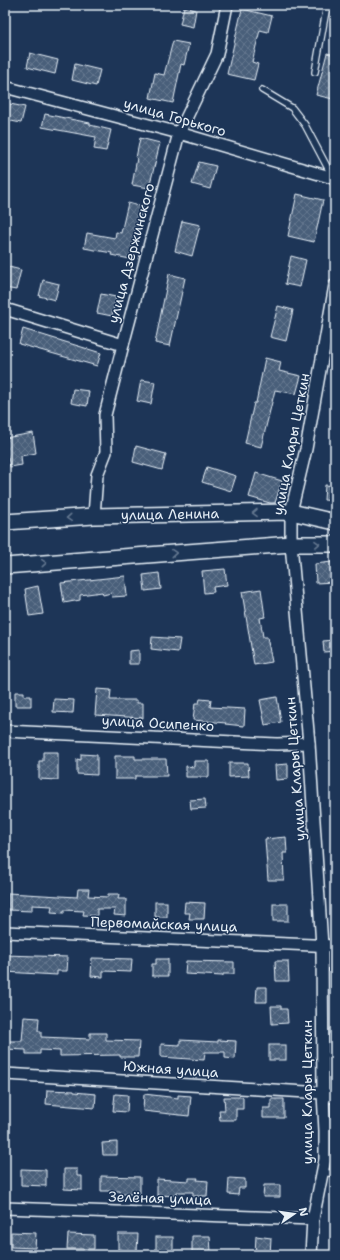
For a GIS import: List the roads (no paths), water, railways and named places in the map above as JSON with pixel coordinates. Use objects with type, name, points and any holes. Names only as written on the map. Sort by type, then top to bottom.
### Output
[{"type":"main road","name":"улица Ленина","points":[[5,522],[94,516],[291,512],[335,522]]},
{"type":"main road","points":[[5,566],[291,544],[335,544]]},
{"type":"street","name":"улица Дзержинского","points":[[94,516],[96,475],[106,452],[105,415],[122,345],[179,133],[217,54],[227,5]]},
{"type":"street","name":"улица Горького","points":[[5,86],[334,175]]},
{"type":"street","name":"улица Клары Цеткин","points":[[311,1255],[313,1219],[325,1159],[326,1131],[323,1093],[322,946],[309,743],[291,544],[291,512],[306,449],[335,285]]},
{"type":"street","points":[[5,309],[122,345]]},
{"type":"street","name":"улица Осипенко","points":[[5,731],[277,744],[309,743]]},
{"type":"street","name":"Первомайская улица","points":[[5,932],[335,946]]},
{"type":"street","name":"Южная улица","points":[[5,1074],[323,1093],[335,1098]]},
{"type":"street","name":"Зелёная улица","points":[[5,1208],[313,1219]]},
{"type":"lane","points":[[315,72],[327,5]]},
{"type":"lane","points":[[262,90],[292,108],[305,125],[334,175]]},
{"type":"lane","points":[[322,1172],[335,1173]]}]
